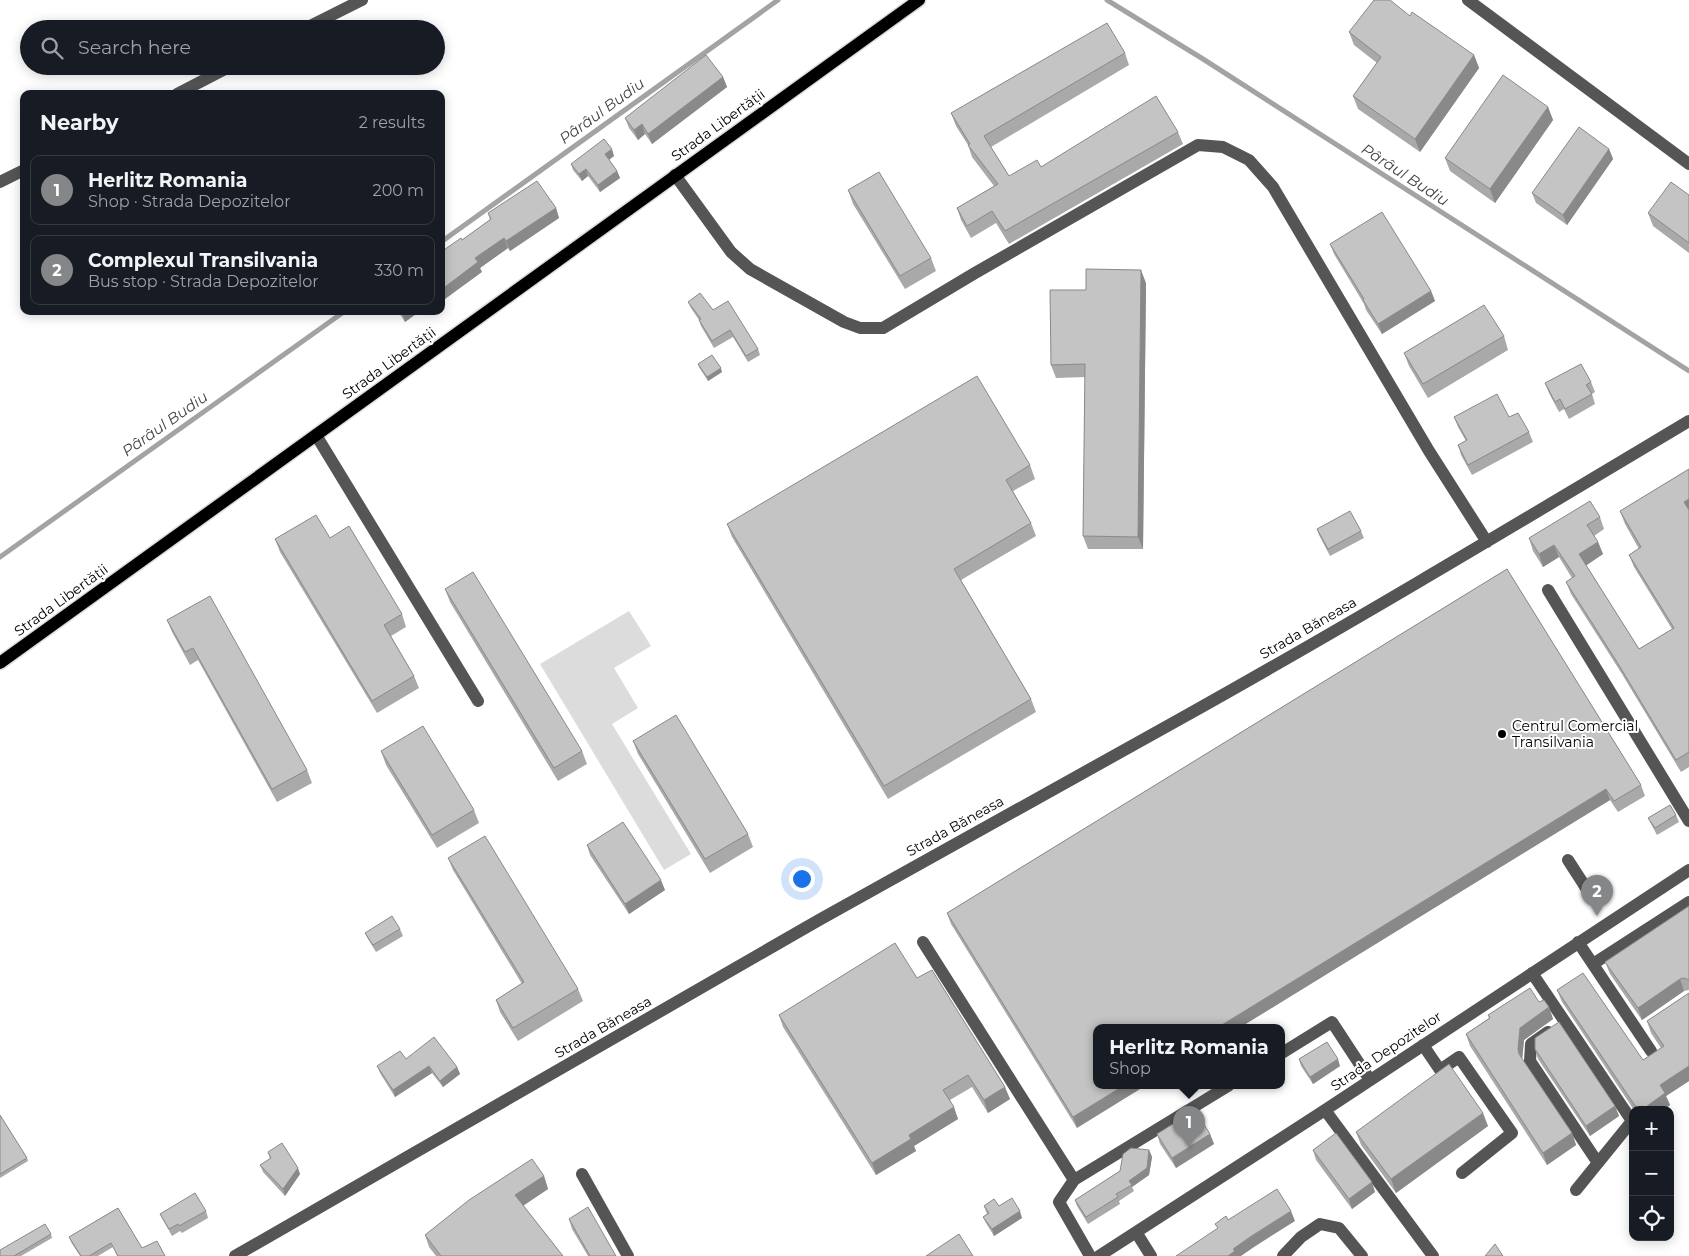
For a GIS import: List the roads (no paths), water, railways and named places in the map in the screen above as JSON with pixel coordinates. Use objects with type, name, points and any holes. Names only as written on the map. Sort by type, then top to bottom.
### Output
[{"type":"main road","name":"Strada Libertății","points":[[0,663],[918,0]]},
{"type":"street","points":[[322,20],[362,0]]},
{"type":"street","points":[[1468,0],[1689,164]]},
{"type":"street","points":[[185,90],[214,75]]},
{"type":"street","points":[[675,175],[731,252],[750,269],[844,322],[860,328],[883,328],[1198,145],[1222,147],[1248,160],[1274,187],[1429,451],[1487,542]]},
{"type":"street","points":[[0,182],[20,172]]},
{"type":"street","name":"Strada Băneasa","points":[[235,1256],[805,928],[999,818],[1198,709],[1487,542],[1689,421]]},
{"type":"street","points":[[316,435],[478,701]]},
{"type":"street","points":[[1548,590],[1689,821]]},
{"type":"street","points":[[1568,860],[1588,891]]},
{"type":"street","name":"Strada Depozitelor","points":[[1099,1256],[1325,1110],[1689,870]]},
{"type":"street","points":[[1593,964],[1689,902]]},
{"type":"street","points":[[923,942],[1074,1180]]},
{"type":"street","points":[[1578,942],[1642,1030],[1651,1052]]},
{"type":"street","points":[[1532,973],[1632,1121],[1576,1190]]},
{"type":"street","points":[[1564,1021],[1530,1044],[1530,1061],[1598,1163]]},
{"type":"street","points":[[1285,1051],[1332,1022],[1370,1080]]},
{"type":"street","points":[[1423,1045],[1440,1070],[1459,1057],[1512,1134],[1462,1173]]},
{"type":"street","points":[[1090,1256],[1059,1202],[1074,1180],[1223,1089]]},
{"type":"street","points":[[1325,1110],[1433,1256]]},
{"type":"street","points":[[582,1174],[628,1256]]},
{"type":"street","points":[[1283,1256],[1301,1237],[1320,1224],[1338,1228],[1362,1256]]},
{"type":"street","points":[[1136,1232],[1151,1256]]},
{"type":"waterway","name":"Pârâul Budiu","points":[[445,239],[778,0]]},
{"type":"waterway","name":"Pârâul Budiu","points":[[1107,0],[1203,59],[1689,371]]},
{"type":"waterway","name":"Pârâul Budiu","points":[[0,557],[339,315]]},
{"type":"place","name":"Centrul Comercial Transilvania","points":[[1502,734]]},
{"type":"place","name":"Complexul Transilvania","points":[[1597,916]]},
{"type":"place","name":"Herlitz Romania","points":[[1189,1147]]}]
